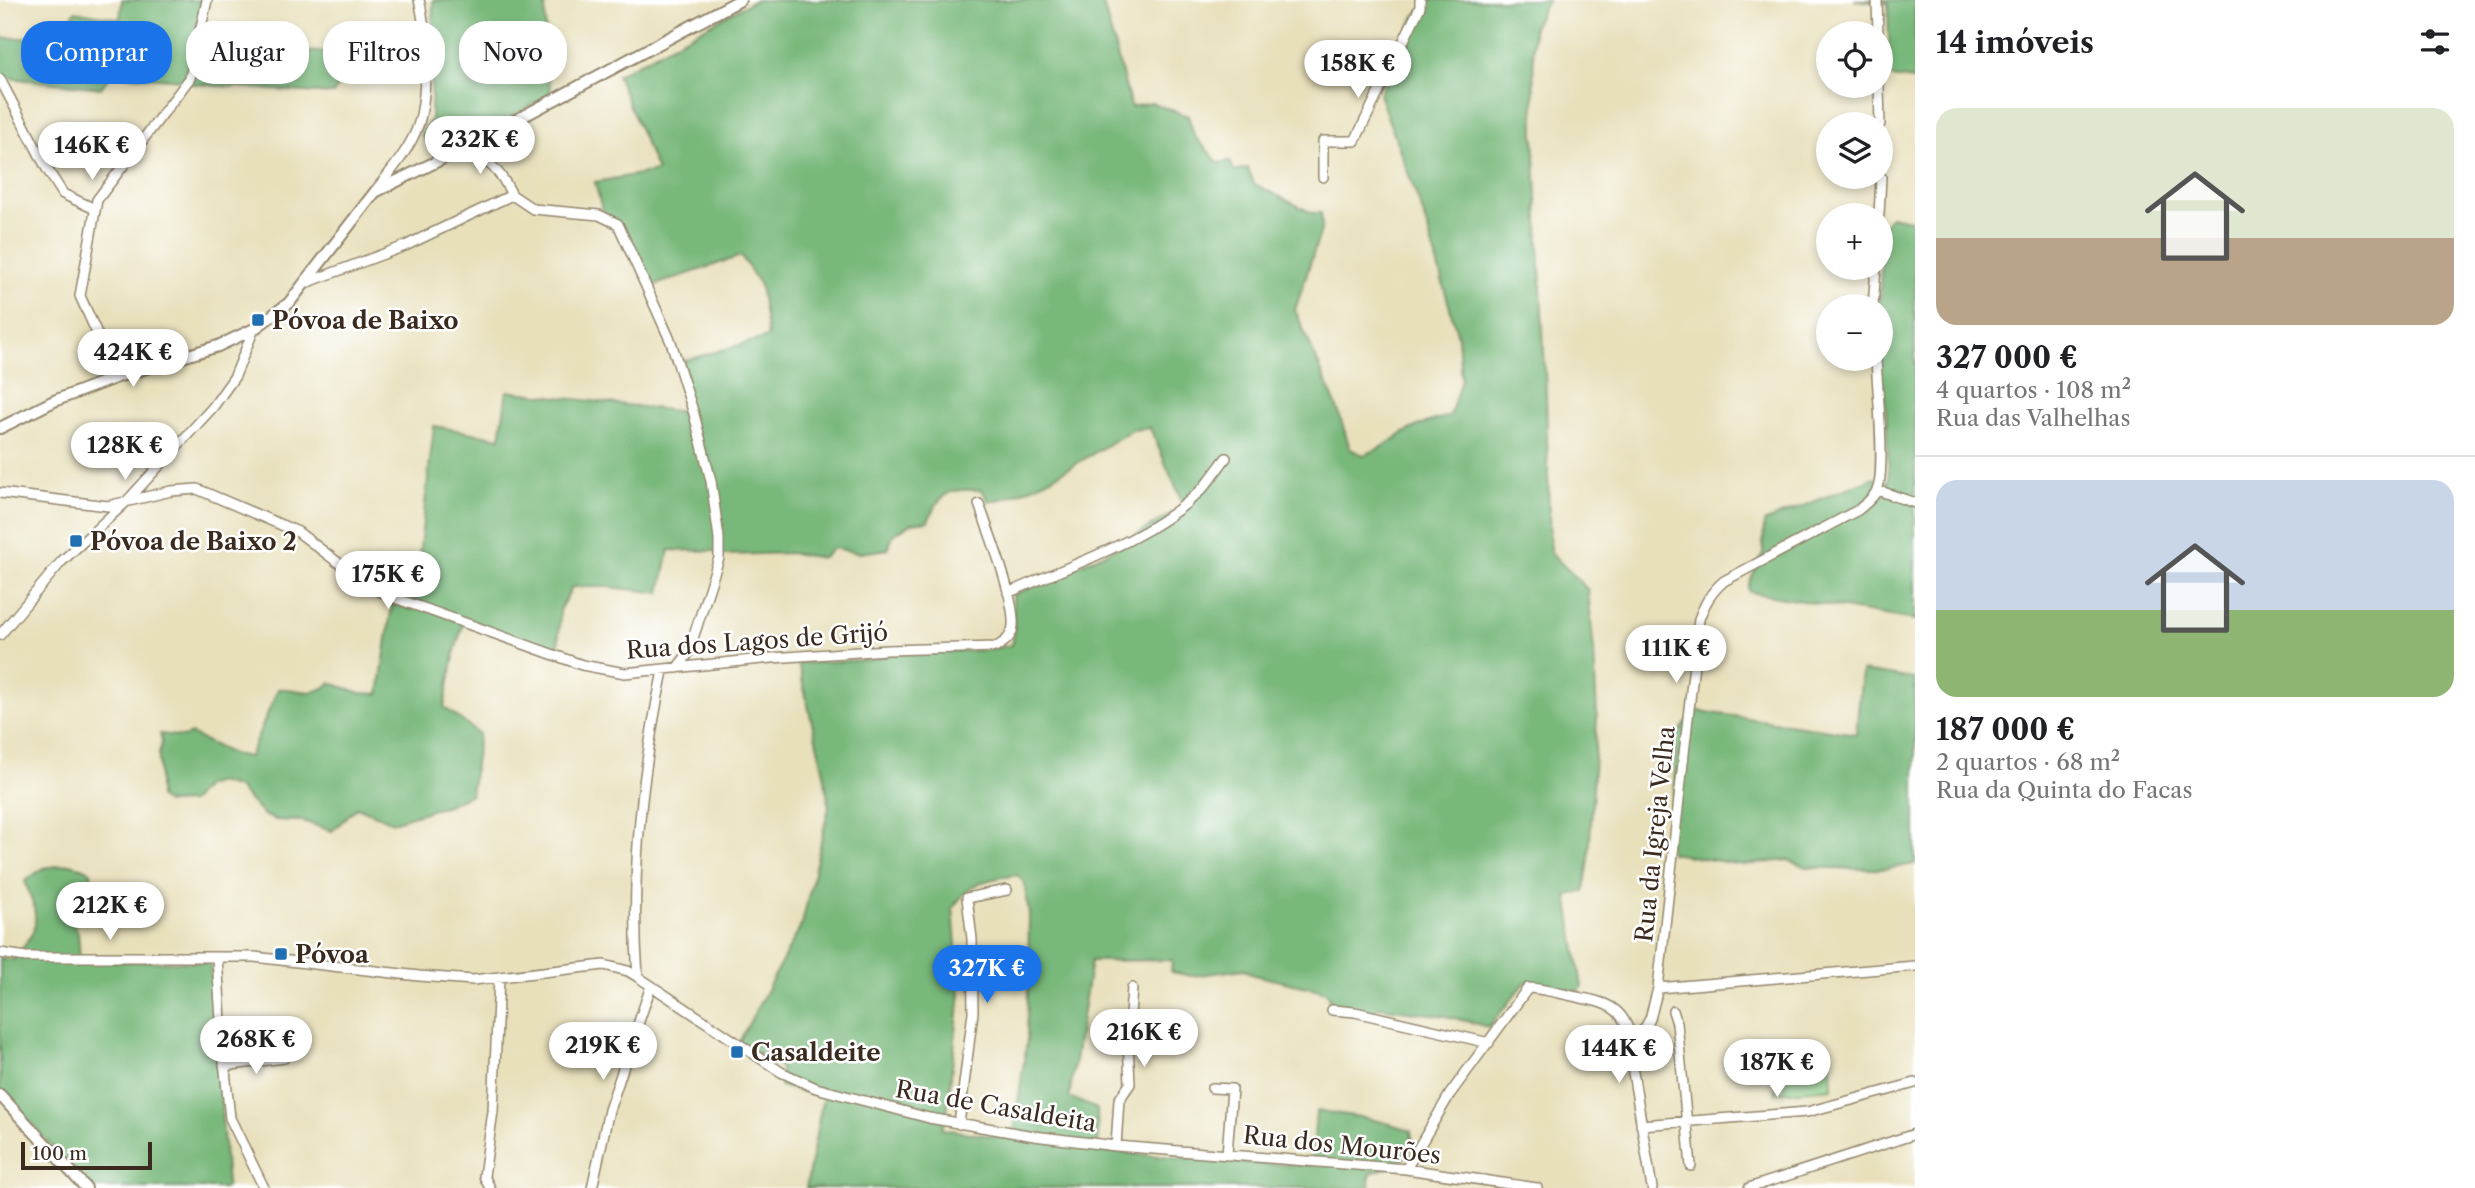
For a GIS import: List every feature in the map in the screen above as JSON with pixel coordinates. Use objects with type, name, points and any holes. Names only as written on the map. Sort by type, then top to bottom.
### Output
[{"type":"main road","points":[[0,428],[54,401],[117,377],[218,346],[254,329],[289,303],[375,192],[466,147],[740,0]]},
{"type":"main road","points":[[0,1095],[86,1188]]},
{"type":"street","points":[[117,377],[80,296],[97,200],[190,78],[207,0]]},
{"type":"street","points":[[375,192],[402,158],[418,125],[423,98],[424,53],[423,15],[419,0]]},
{"type":"street","points":[[1323,177],[1323,141],[1355,141],[1420,8],[1420,0]]},
{"type":"street","points":[[1877,0],[1878,21]]},
{"type":"street","points":[[0,79],[63,194],[95,209]]},
{"type":"street","points":[[466,147],[470,153],[486,161],[501,175],[512,195],[533,209],[599,215],[618,224],[671,342],[694,414],[711,481],[719,538],[719,558],[688,654],[677,667]]},
{"type":"street","points":[[303,284],[405,246],[512,195]]},
{"type":"street","points":[[0,635],[61,562],[127,501],[213,407],[235,376],[254,329]]},
{"type":"street","points":[[1877,371],[1881,469],[1877,490],[1915,503]]},
{"type":"street","points":[[1008,593],[1095,555],[1163,521],[1200,491],[1226,458]]},
{"type":"street","name":"Rua dos Lagos de Grijó","points":[[0,493],[108,506],[171,491],[197,489],[298,532],[370,587],[582,665],[625,673],[876,651],[996,647],[1007,640],[1013,628],[1008,593],[979,504]]},
{"type":"street","name":"Rua da Igreja Velha","points":[[1652,1188],[1632,1065],[1634,1047],[1650,1019],[1658,988],[1696,634],[1704,603],[1724,581],[1858,510],[1877,490]]},
{"type":"street","points":[[638,977],[634,928],[637,854],[653,720],[663,671]]},
{"type":"street","points":[[959,1124],[973,1012],[972,939],[967,898],[1007,890]]},
{"type":"street","name":"Rua de Casaldeita","points":[[0,953],[26,957],[254,957],[473,980],[593,965],[616,967],[638,977],[781,1072],[816,1088],[959,1124],[1116,1146],[1227,1154]]},
{"type":"street","points":[[217,957],[230,1118],[264,1188]]},
{"type":"street","points":[[1658,988],[1915,966]]},
{"type":"street","points":[[490,1188],[484,1176],[493,1111],[499,978]]},
{"type":"street","points":[[592,1188],[609,1110],[651,986]]},
{"type":"street","points":[[1116,1146],[1119,1100],[1130,1084],[1128,1042],[1132,988]]},
{"type":"street","points":[[1406,1169],[1450,1094],[1528,988],[1603,1001],[1618,1011],[1629,1029],[1634,1047]]},
{"type":"street","points":[[1332,1010],[1355,1012],[1489,1042]]},
{"type":"street","points":[[1673,1011],[1677,1023],[1691,1166]]},
{"type":"street","points":[[224,1066],[284,1058]]},
{"type":"street","points":[[1640,1125],[1807,1112],[1915,1083]]},
{"type":"street","points":[[1213,1088],[1232,1089],[1227,1154]]},
{"type":"street","points":[[1749,1188],[1915,1134]]},
{"type":"street","name":"Rua dos Mourões","points":[[1227,1154],[1406,1169],[1537,1188]]},
{"type":"green space","points":[[122,0],[201,0],[197,21],[186,21],[186,81],[172,79],[172,21],[70,21],[75,11],[120,19]]},
{"type":"green space","points":[[433,0],[545,0],[545,21],[459,21],[459,84],[549,84],[551,95],[436,156],[421,134],[431,120],[432,84],[445,84],[445,21],[433,21]]},
{"type":"green space","points":[[755,0],[1102,0],[1131,107],[1152,103],[1188,116],[1195,137],[1219,163],[1230,161],[1234,171],[1248,168],[1254,184],[1312,213],[1321,213],[1322,227],[1295,310],[1338,410],[1350,449],[1363,455],[1383,447],[1417,427],[1450,416],[1461,379],[1458,337],[1424,216],[1379,94],[1416,14],[1431,0],[1548,0],[1533,27],[1534,134],[1550,552],[1588,590],[1597,718],[1589,859],[1584,892],[1567,895],[1582,987],[1579,992],[1525,982],[1489,1027],[1446,1016],[1378,1007],[1374,1012],[1330,1006],[1329,995],[1324,991],[1254,975],[1244,969],[1192,976],[1171,972],[1172,960],[1091,961],[1069,1097],[1097,1109],[1098,1151],[1260,1164],[1312,1165],[1316,1111],[1376,1120],[1411,1131],[1413,1147],[1400,1163],[1371,1173],[1370,1188],[806,1188],[823,1097],[780,1086],[781,1068],[739,1042],[802,924],[829,807],[824,773],[798,663],[869,660],[895,654],[985,650],[1012,645],[1013,595],[1108,552],[1184,506],[1150,428],[1132,430],[1045,481],[1008,497],[989,502],[982,490],[954,491],[943,497],[928,521],[912,523],[893,535],[888,549],[860,553],[833,548],[823,558],[790,553],[726,555],[714,551],[669,550],[660,593],[610,587],[572,587],[560,609],[558,654],[465,618],[455,651],[444,707],[479,734],[471,794],[447,805],[393,822],[357,807],[332,831],[303,821],[276,820],[263,815],[238,788],[218,782],[205,786],[191,802],[167,803],[159,798],[159,754],[162,742],[160,734],[184,737],[191,734],[232,754],[249,757],[278,689],[310,692],[331,683],[361,693],[379,694],[392,604],[413,610],[434,426],[500,438],[507,391],[685,412],[688,400],[683,361],[768,337],[760,285],[741,256],[652,286],[624,231],[602,210],[595,182],[657,171],[617,75]],"holes":[[[1017,875],[1024,882],[1029,914],[1027,1040],[1013,1139],[942,1129],[947,1112],[960,995],[953,908],[966,892],[981,883]]]},
{"type":"green space","points":[[1854,0],[1915,0],[1915,80],[1893,77],[1893,21],[1888,21],[1888,3]]},
{"type":"green space","points":[[0,38],[21,38],[21,79],[0,77]]},
{"type":"green space","points":[[309,52],[323,52],[323,84],[339,84],[333,94],[193,84],[309,84]]},
{"type":"green space","points":[[64,84],[104,84],[101,88]]},
{"type":"green space","points":[[1893,216],[1915,221],[1915,620],[1749,592],[1748,586],[1763,553],[1764,522],[1872,478],[1889,482],[1886,409],[1880,371],[1893,371],[1893,294],[1880,294],[1881,280],[1893,280]]},
{"type":"green space","points":[[1862,671],[1915,679],[1915,864],[1886,869],[1806,867],[1788,860],[1743,865],[1670,853],[1668,837],[1674,791],[1676,738],[1692,710],[1856,734]]},
{"type":"green space","points":[[70,864],[87,869],[92,874],[72,909],[73,924],[78,932],[80,961],[210,962],[227,1184],[225,1188],[88,1188],[0,1088],[0,957],[13,960],[33,931],[35,915],[25,881],[44,868]]},
{"type":"green space","points":[[1830,1059],[1832,1088],[1776,1093],[1773,1064]]},
{"type":"place","name":"Póvoa de Baixo","points":[[258,320]]},
{"type":"place","name":"Póvoa de Baixo 2","points":[[76,541]]},
{"type":"place","name":"Póvoa","points":[[281,954]]},
{"type":"place","name":"Casaldeite","points":[[737,1052]]}]
